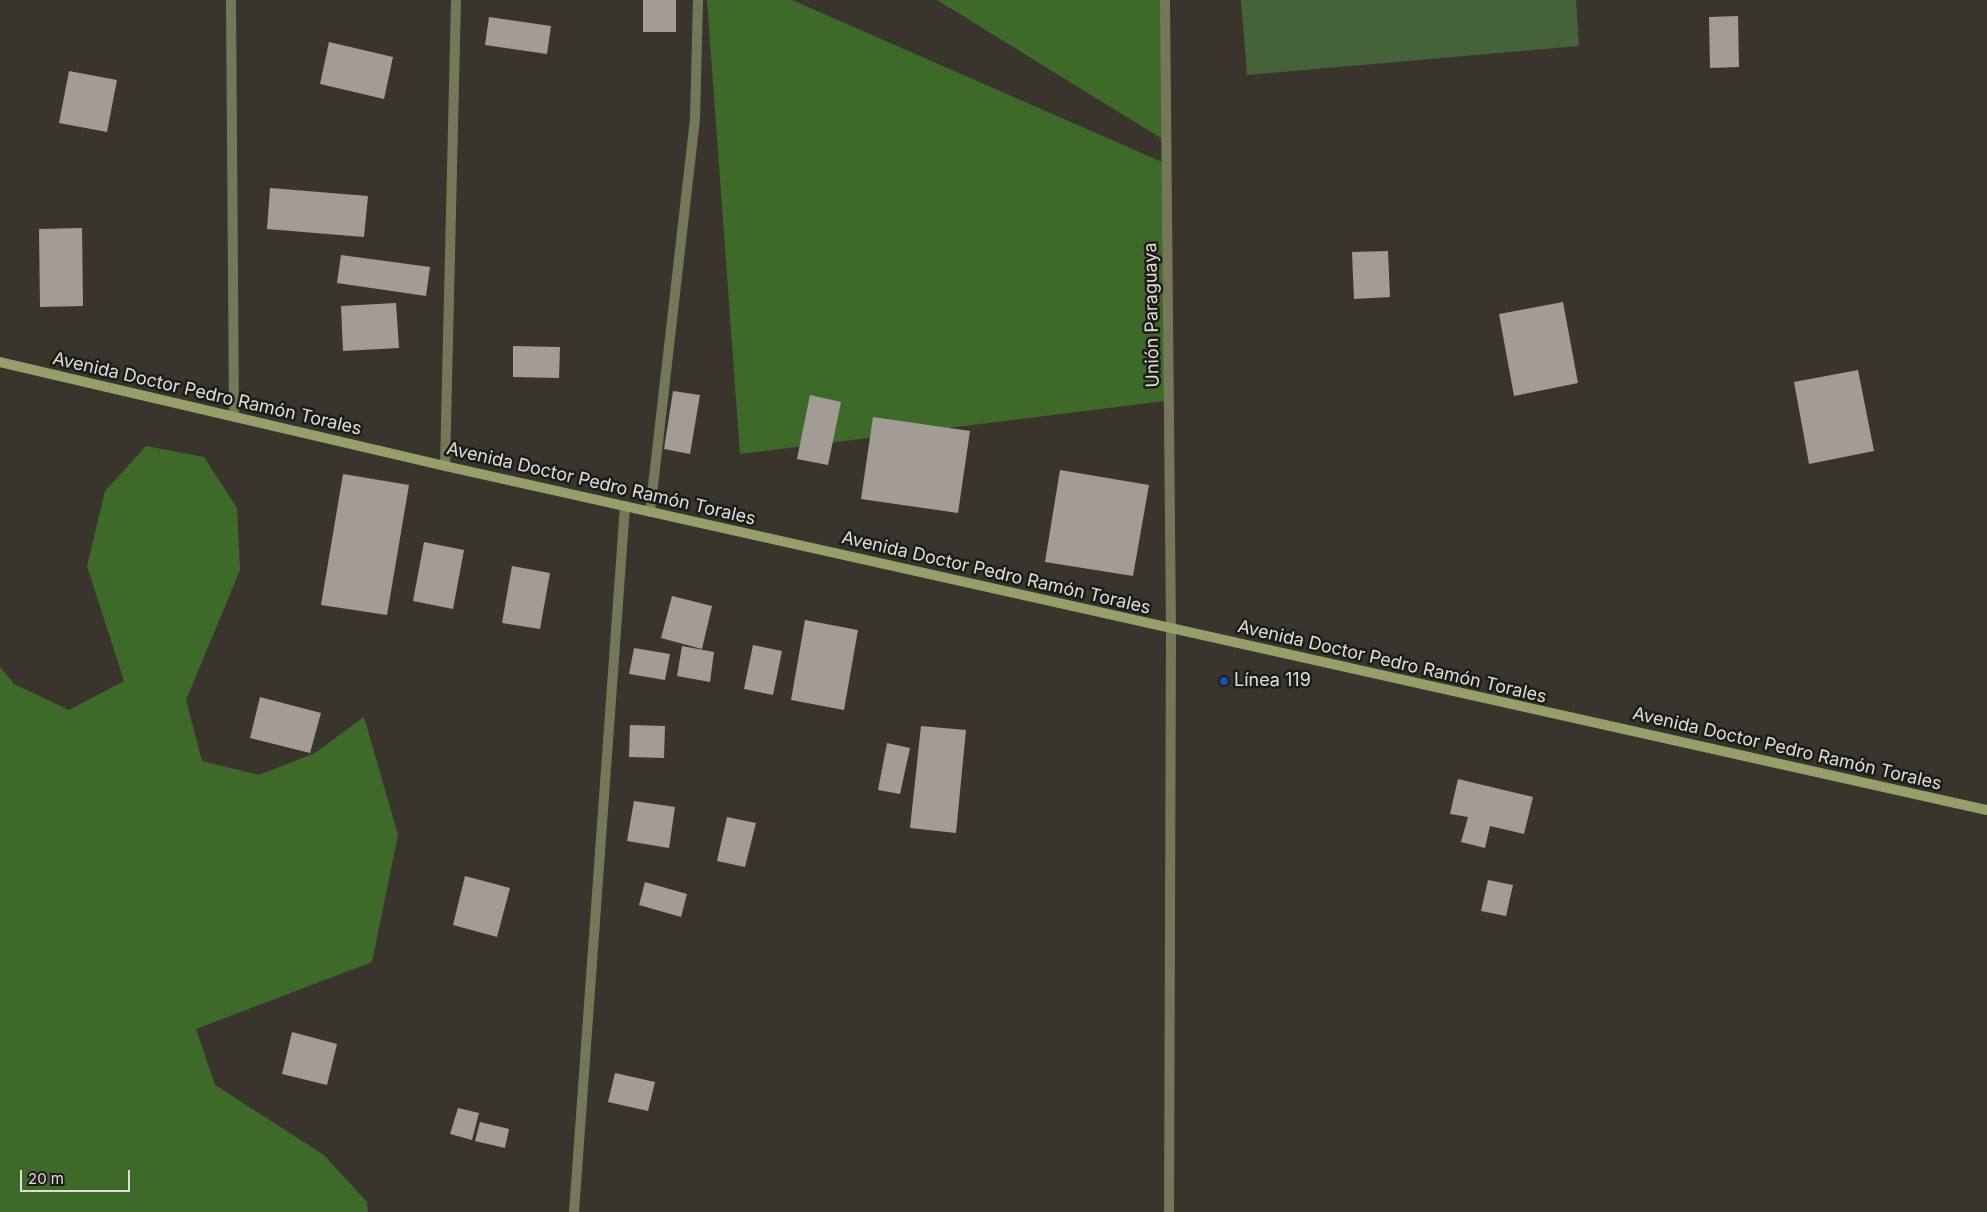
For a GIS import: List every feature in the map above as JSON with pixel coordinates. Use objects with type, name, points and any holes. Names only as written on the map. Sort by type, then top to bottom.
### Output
[{"type":"street","points":[[231,0],[234,417]]},
{"type":"street","points":[[445,466],[456,0]]},
{"type":"street","points":[[650,512],[695,119],[698,0]]},
{"type":"street","name":"Unión Paraguaya","points":[[1165,0],[1171,629],[1169,1212]]},
{"type":"street","name":"Avenida Doctor Pedro Ramón Torales","points":[[0,362],[445,466],[1987,810]]},
{"type":"street","points":[[574,1212],[625,506]]},
{"type":"green space","points":[[707,0],[792,0],[1162,162],[1165,401],[740,454]]},
{"type":"green space","points":[[937,0],[1165,0],[1164,140]]},
{"type":"green space","points":[[1241,0],[1576,0],[1579,46],[1247,75]]},
{"type":"green space","points":[[146,446],[204,457],[237,508],[240,570],[186,700],[202,761],[259,775],[315,753],[364,717],[398,835],[372,962],[196,1029],[215,1085],[324,1155],[367,1202],[368,1212],[0,1212],[0,667],[14,684],[69,710],[124,681],[87,566],[105,491]]},
{"type":"building","points":[[643,0],[676,0],[676,32],[643,32]]},
{"type":"building","points":[[1738,16],[1739,67],[1710,68],[1709,17]]},
{"type":"building","points":[[489,17],[551,26],[547,54],[485,45]]},
{"type":"building","points":[[329,42],[393,57],[384,99],[320,84]]},
{"type":"building","points":[[69,71],[117,80],[107,132],[59,123]]},
{"type":"building","points":[[270,188],[368,196],[364,237],[267,229]]},
{"type":"building","points":[[82,228],[83,306],[40,307],[39,229]]},
{"type":"building","points":[[1388,251],[1390,297],[1354,299],[1352,252]]},
{"type":"building","points":[[341,255],[430,267],[426,296],[337,283]]},
{"type":"building","points":[[1563,302],[1578,383],[1514,396],[1499,314]]},
{"type":"building","points":[[396,303],[399,348],[343,351],[341,306]]},
{"type":"building","points":[[513,346],[560,347],[559,378],[513,377]]},
{"type":"building","points":[[1858,370],[1874,451],[1809,464],[1794,382]]},
{"type":"building","points":[[673,391],[700,395],[690,454],[664,449]]},
{"type":"building","points":[[810,395],[841,402],[828,465],[797,459]]},
{"type":"building","points":[[873,417],[970,431],[958,513],[861,499]]},
{"type":"building","points":[[1060,470],[1149,485],[1133,576],[1045,562]]},
{"type":"building","points":[[343,474],[409,485],[387,615],[321,605]]},
{"type":"building","points":[[424,542],[464,550],[453,609],[413,601]]},
{"type":"building","points":[[512,566],[550,573],[540,629],[502,623]]},
{"type":"building","points":[[672,596],[712,606],[702,649],[661,638]]},
{"type":"building","points":[[805,620],[858,630],[844,710],[791,700]]},
{"type":"building","points":[[753,645],[782,651],[773,695],[744,689]]},
{"type":"building","points":[[682,646],[714,652],[710,682],[677,676]]},
{"type":"building","points":[[634,648],[670,654],[665,680],[629,674]]},
{"type":"building","points":[[260,697],[321,713],[310,753],[250,738]]},
{"type":"building","points":[[630,725],[665,726],[664,758],[629,757]]},
{"type":"building","points":[[921,726],[966,730],[956,833],[910,828]]},
{"type":"building","points":[[887,743],[910,748],[900,794],[878,790]]},
{"type":"building","points":[[1458,779],[1533,797],[1524,834],[1490,826],[1485,848],[1461,842],[1468,817],[1450,814]]},
{"type":"building","points":[[634,801],[675,807],[669,848],[627,841]]},
{"type":"building","points":[[727,817],[756,823],[745,867],[717,861]]},
{"type":"building","points":[[465,876],[510,888],[497,937],[453,925]]},
{"type":"building","points":[[1488,880],[1513,885],[1506,916],[1481,911]]},
{"type":"building","points":[[645,882],[687,894],[681,917],[639,905]]},
{"type":"building","points":[[292,1032],[337,1044],[327,1085],[282,1074]]},
{"type":"building","points":[[615,1073],[655,1082],[648,1111],[608,1102]]},
{"type":"building","points":[[458,1108],[479,1113],[472,1140],[450,1134]]},
{"type":"building","points":[[480,1122],[509,1129],[505,1148],[475,1141]]},
{"type":"place","name":"Línea 119","points":[[1224,681]]}]
